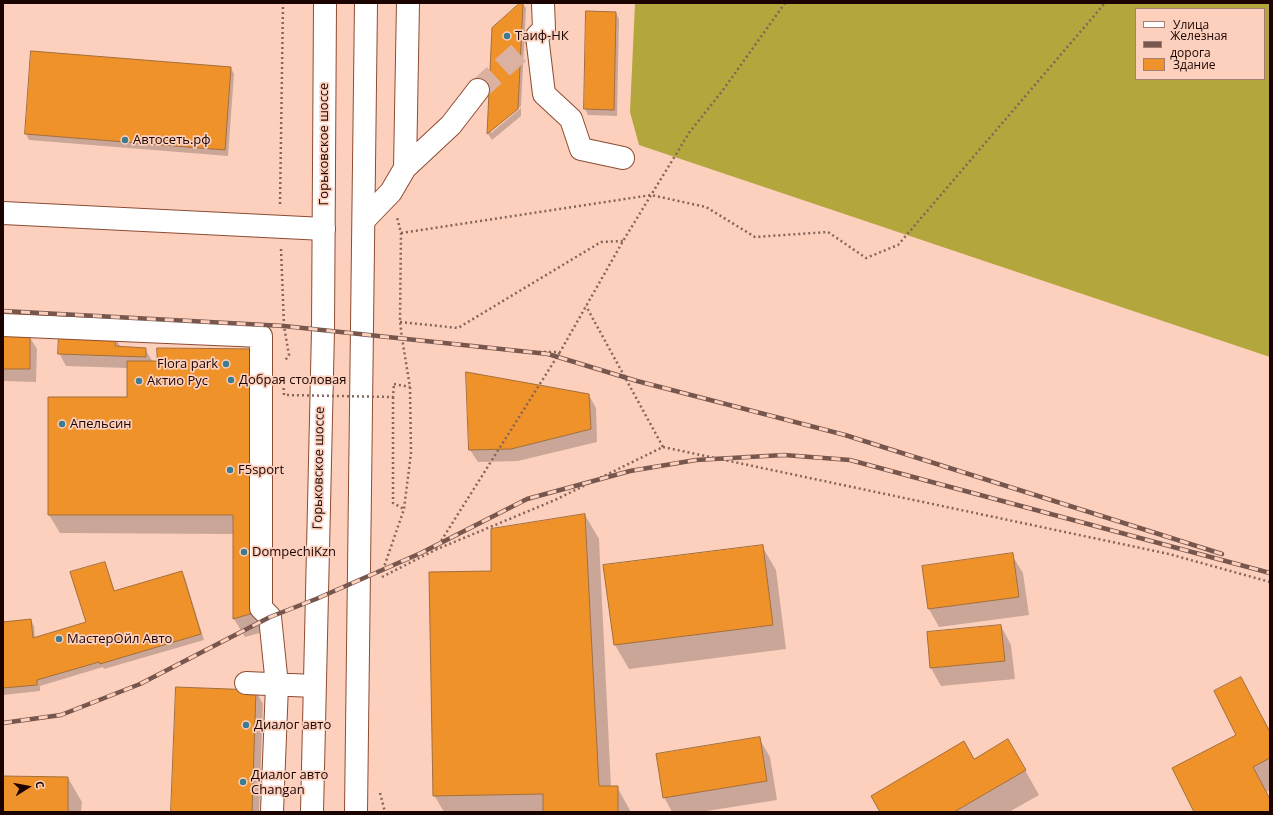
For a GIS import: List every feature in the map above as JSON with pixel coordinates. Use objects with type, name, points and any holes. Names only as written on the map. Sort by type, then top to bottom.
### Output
[{"type":"main road","name":"Горьковское шоссе","points":[[312,812],[323,330],[325,3]]},
{"type":"main road","points":[[356,812],[366,3]]},
{"type":"main road","points":[[405,168],[408,3]]},
{"type":"main road","points":[[543,3],[544,29],[537,36],[544,94],[571,119],[581,149],[623,158]]},
{"type":"main road","points":[[364,220],[391,192],[405,168],[451,125],[478,90]]},
{"type":"main road","points":[[3,213],[324,229]]},
{"type":"main road","points":[[3,324],[261,336],[261,608],[270,617],[277,685],[272,812]]},
{"type":"main road","points":[[246,684],[314,686]]},
{"type":"path","points":[[436,550],[560,352],[623,241],[689,132],[723,90],[785,3]]},
{"type":"path","points":[[1105,3],[898,245],[873,256],[866,258],[828,232],[755,237],[706,207],[651,195],[401,233],[400,322],[410,387],[411,453],[404,509],[383,570],[382,577],[436,550],[555,500],[663,447],[1169,554],[1270,582]]},
{"type":"path","points":[[400,322],[458,328],[601,242],[623,241]]},
{"type":"path","points":[[586,306],[663,447]]},
{"type":"path","points":[[534,352],[560,352]]},
{"type":"path","points":[[283,378],[284,395],[393,397]]},
{"type":"path","points":[[404,509],[393,503],[393,397],[394,384],[410,387]]},
{"type":"shaded area","points":[[635,3],[1270,3],[1270,357],[639,145],[630,112]]},
{"type":"building","points":[[520,3],[523,3],[518,109],[487,134],[492,28]]},
{"type":"building","points":[[586,11],[616,12],[614,110],[584,109]]},
{"type":"building","points":[[31,51],[231,67],[225,150],[25,134]]},
{"type":"building","points":[[59,334],[116,336],[115,346],[146,348],[146,357],[58,354]]},
{"type":"building","points":[[3,335],[30,335],[30,369],[3,369]]},
{"type":"building","points":[[157,348],[257,349],[257,612],[233,619],[233,515],[48,515],[48,397],[127,397],[127,361],[157,361]]},
{"type":"building","points":[[466,372],[589,394],[591,429],[511,449],[469,450]]},
{"type":"building","points":[[585,514],[599,786],[618,786],[618,812],[543,812],[543,794],[433,796],[429,572],[491,571],[491,529]]},
{"type":"building","points":[[763,545],[773,625],[614,645],[603,565]]},
{"type":"building","points":[[1013,553],[1019,597],[928,609],[922,566]]},
{"type":"building","points":[[105,562],[114,591],[182,571],[201,634],[100,664],[99,662],[37,680],[37,685],[3,688],[3,622],[31,619],[33,638],[86,622],[70,572]]},
{"type":"building","points":[[1001,625],[1005,661],[930,668],[927,632]]},
{"type":"building","points":[[1241,677],[1270,732],[1270,758],[1253,767],[1270,799],[1270,812],[1194,812],[1172,768],[1236,735],[1214,691]]},
{"type":"building","points":[[176,687],[256,690],[252,812],[171,812]]},
{"type":"building","points":[[760,737],[767,781],[663,798],[656,754]]},
{"type":"building","points":[[1008,739],[1026,770],[954,812],[880,812],[871,796],[964,741],[974,759]]},
{"type":"building","points":[[3,776],[68,777],[68,812],[3,812]]},
{"type":"tunnel","points":[[478,90],[537,36]]},
{"type":"railway","points":[[3,311],[284,326],[548,354],[637,381],[845,435],[1222,554]]},
{"type":"railway","points":[[3,723],[61,715],[140,684],[270,617],[316,599],[421,553],[527,499],[630,471],[696,460],[784,455],[850,460],[1270,573]]},
{"type":"place","name":"Таиф-НК","points":[[507,36]]},
{"type":"place","name":"Автосеть.рф","points":[[125,140]]},
{"type":"place","name":"Flora park","points":[[226,364]]},
{"type":"place","name":"Добрая столовая","points":[[231,380]]},
{"type":"place","name":"Актио Рус","points":[[139,381]]},
{"type":"place","name":"Апельсин","points":[[62,424]]},
{"type":"place","name":"F5sport","points":[[230,470]]},
{"type":"place","name":"DompechiKzn","points":[[244,552]]},
{"type":"place","name":"МастерОйл Авто","points":[[59,639]]},
{"type":"place","name":"Диалог авто","points":[[246,725]]},
{"type":"place","name":"Диалог авто Changan","points":[[243,782]]}]
